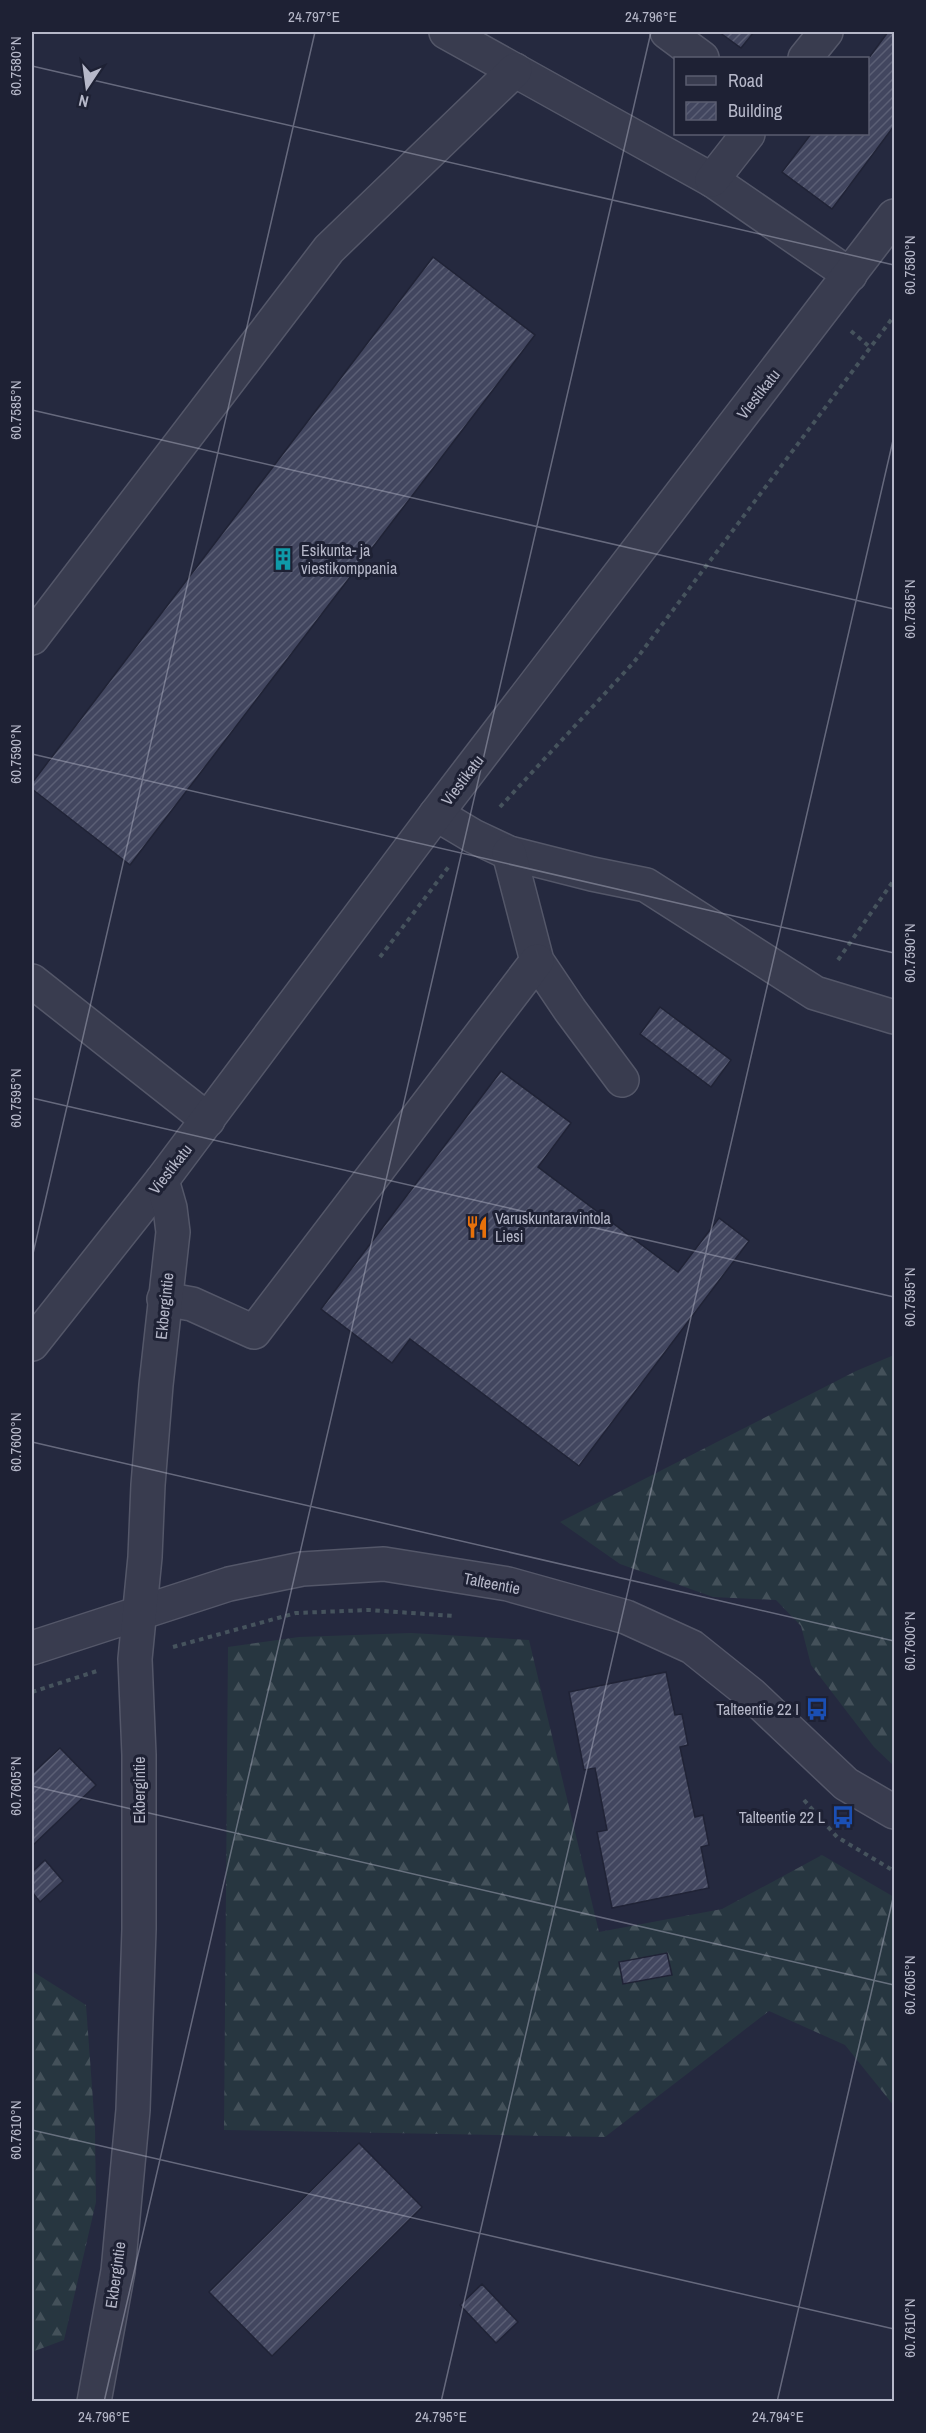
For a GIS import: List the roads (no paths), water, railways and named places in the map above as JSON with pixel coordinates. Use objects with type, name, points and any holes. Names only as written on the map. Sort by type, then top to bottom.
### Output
[{"type":"street","points":[[446,32],[712,180],[850,275]]},
{"type":"street","points":[[667,32],[701,57]]},
{"type":"street","points":[[806,57],[826,32]]},
{"type":"street","points":[[32,638],[329,249],[515,70]]},
{"type":"street","points":[[712,180],[747,135]]},
{"type":"street","name":"Viestikatu","points":[[32,1344],[208,1120],[436,814],[894,216]]},
{"type":"street","points":[[436,814],[473,836],[509,853],[646,885],[815,993],[894,1017]]},
{"type":"street","points":[[509,853],[537,961],[622,1080]]},
{"type":"street","points":[[164,1299],[192,1304],[254,1332],[537,961]]},
{"type":"street","points":[[32,981],[208,1120]]},
{"type":"street","name":"Ekbergintie","points":[[94,2402],[118,2271],[133,2110],[139,1882],[139,1755],[135,1659],[164,1299],[173,1232],[170,1208],[162,1180]]},
{"type":"street","name":"Talteentie","points":[[32,1648],[229,1584],[302,1569],[384,1564],[508,1584],[626,1617],[692,1647],[752,1695],[846,1784],[894,1812]]},
{"type":"place","name":"Esikunta- ja viestikomppania","points":[[283,559]]},
{"type":"place","name":"Varuskuntaravintola Liesi","points":[[477,1227]]},
{"type":"place","name":"Talteentie 22 I","points":[[817,1709]]},
{"type":"place","name":"Talteentie 22 L","points":[[843,1817]]}]
